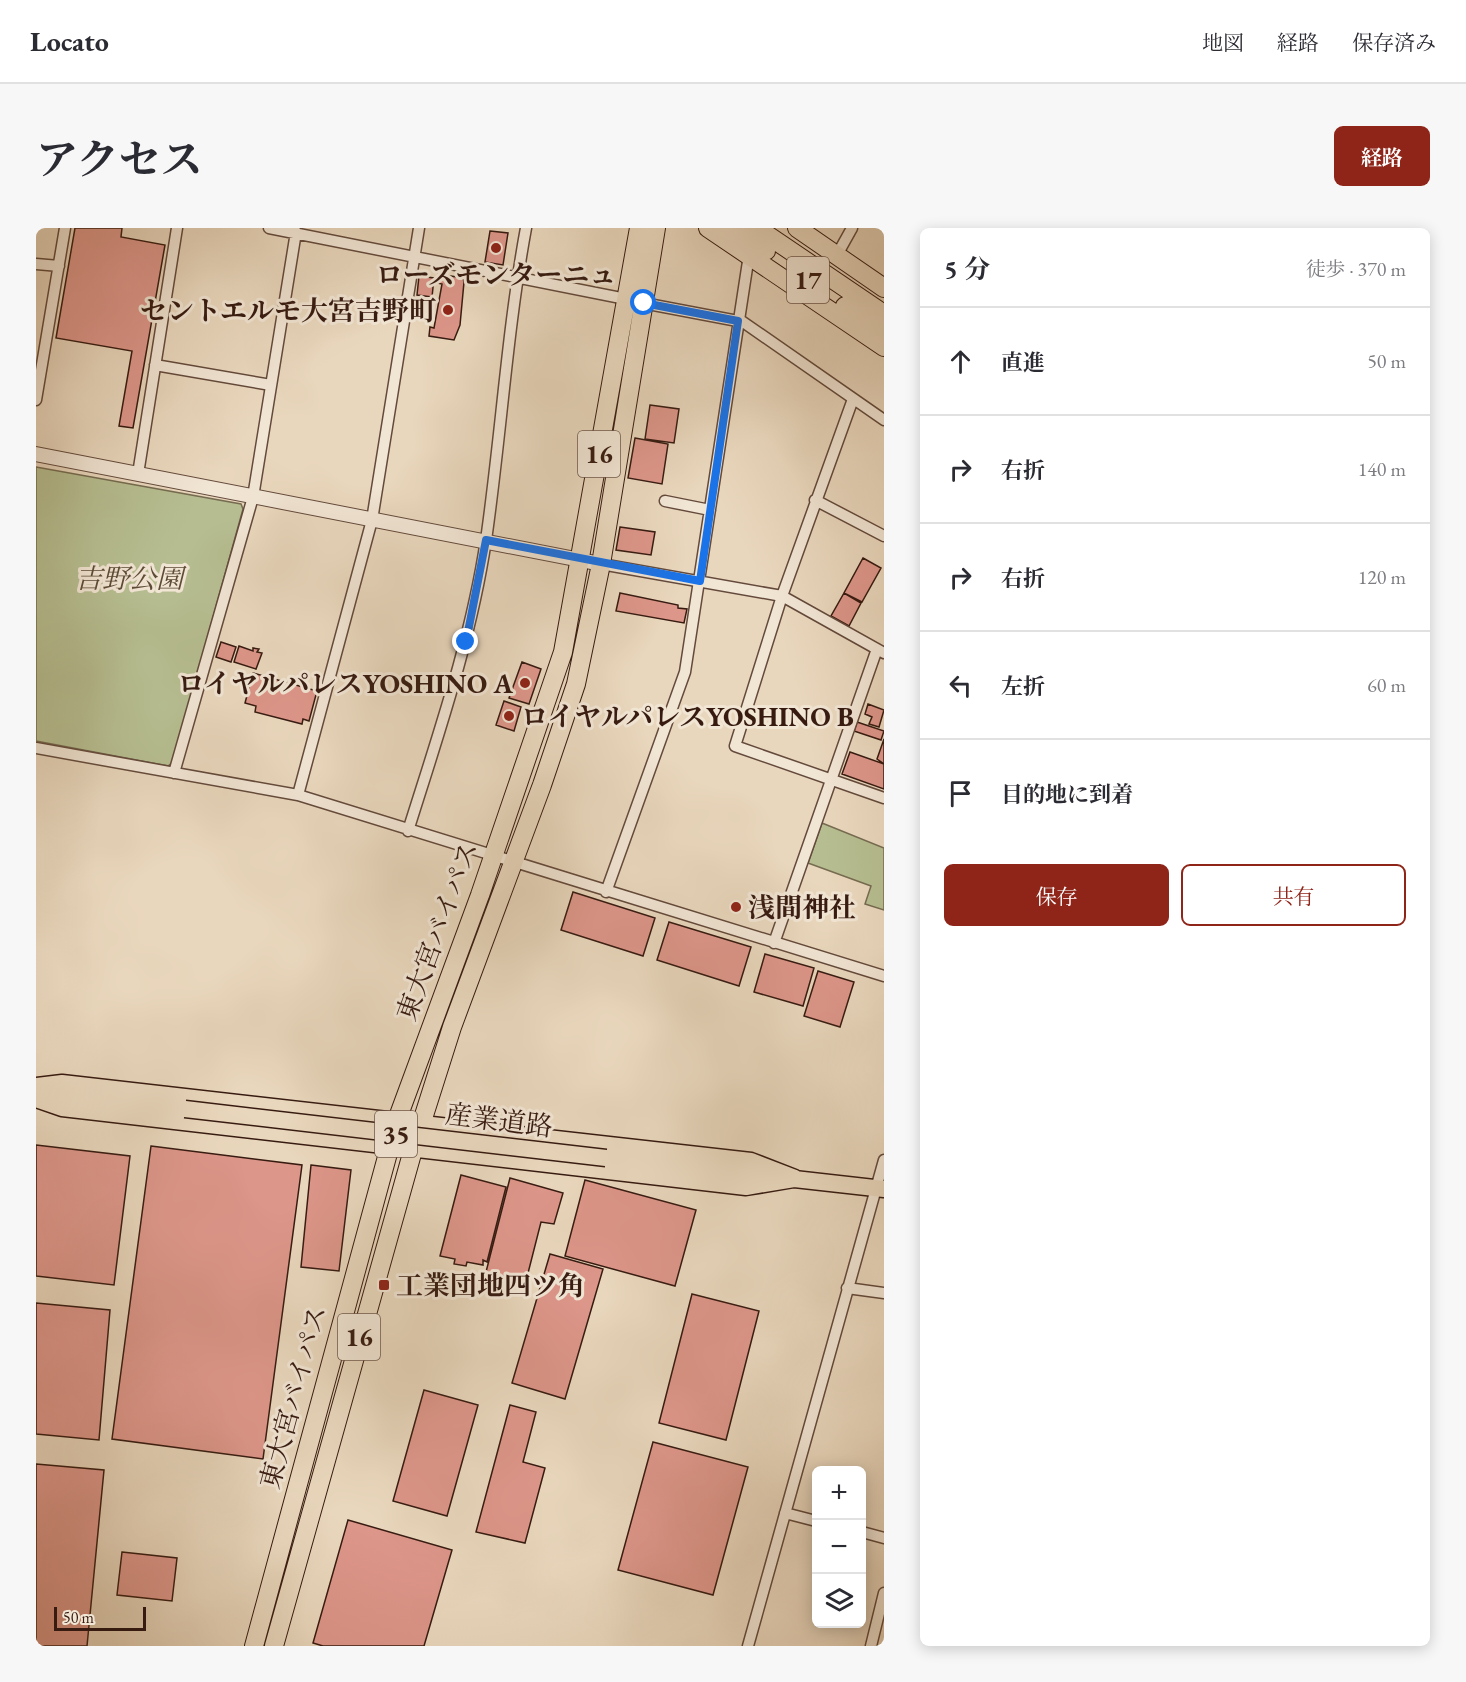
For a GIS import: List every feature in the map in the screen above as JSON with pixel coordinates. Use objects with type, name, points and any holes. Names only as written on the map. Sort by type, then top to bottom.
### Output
[{"type":"highway","name":"16","points":[[631,228],[633,266]]},
{"type":"highway","name":"東大宮バイパス","points":[[274,1646],[413,1150],[452,1027],[576,684],[602,564],[635,301],[633,266],[639,228]]},
{"type":"highway","name":"東大宮バイパス","points":[[254,1646],[388,1147],[494,857],[556,678],[635,301],[656,228]]},
{"type":"highway","points":[[708,228],[884,347]]},
{"type":"highway","name":"17","points":[[732,228],[884,331]]},
{"type":"highway","name":"17","points":[[757,228],[884,314]]},
{"type":"highway","name":"17","points":[[797,228],[884,288]]},
{"type":"main road","name":"35","points":[[36,1086],[62,1083],[397,1119],[751,1161],[795,1178]]},
{"type":"main road","name":"産業道路","points":[[36,1092],[880,1189]]},
{"type":"main road","name":"35","points":[[36,1099],[62,1108],[746,1187],[795,1178]]},
{"type":"street","points":[[36,400],[65,228]]},
{"type":"street","points":[[138,474],[177,228]]},
{"type":"street","points":[[269,228],[738,321],[884,420]]},
{"type":"street","points":[[298,795],[372,520],[419,228]]},
{"type":"street","points":[[408,831],[466,642],[486,540],[517,277],[526,228]]},
{"type":"street","points":[[837,255],[852,228]]},
{"type":"street","points":[[174,773],[253,497],[296,232]]},
{"type":"street","points":[[606,892],[685,672],[749,255]]},
{"type":"street","points":[[36,264],[59,266]]},
{"type":"street","points":[[155,365],[272,385]]},
{"type":"street","points":[[853,399],[782,596],[735,746],[884,798]]},
{"type":"street","points":[[36,454],[602,564],[782,596],[880,651],[831,780],[774,943]]},
{"type":"street","points":[[815,500],[884,536]]},
{"type":"street","points":[[665,501],[710,510]]},
{"type":"street","points":[[36,748],[298,795],[408,831],[884,976]]},
{"type":"street","points":[[748,1646],[847,1288],[880,1189],[884,1160]]},
{"type":"street","points":[[847,1288],[884,1293]]},
{"type":"street","points":[[785,1513],[812,1520]]},
{"type":"street","points":[[866,1533],[884,1538]]},
{"type":"street","points":[[871,1646],[884,1593]]},
{"type":"green space","name":"吉野公園","points":[[36,467],[241,504],[243,509],[173,762],[168,766],[36,741]]},
{"type":"green space","points":[[822,823],[884,848],[884,910],[865,904],[871,886],[808,863]]},
{"type":"building","points":[[75,228],[122,228],[121,237],[165,245],[133,428],[119,426],[132,351],[56,338]]},
{"type":"building","name":"ローズモンターニュ","points":[[490,231],[508,233],[503,265],[485,262]]},
{"type":"building","name":"セントエルモ大宮吉野町","points":[[438,274],[463,278],[464,282],[460,325],[454,340],[429,336],[430,327],[434,328],[442,284],[437,283]]},
{"type":"building","points":[[419,276],[434,278],[432,297],[417,295]]},
{"type":"building","points":[[650,405],[679,409],[674,443],[645,439]]},
{"type":"building","points":[[635,438],[668,444],[662,484],[628,478]]},
{"type":"building","points":[[620,527],[655,532],[651,555],[616,550]]},
{"type":"building","points":[[863,558],[881,568],[862,602],[844,593]]},
{"type":"building","points":[[620,593],[678,605],[678,608],[687,609],[684,623],[616,611]]},
{"type":"building","points":[[844,593],[861,603],[849,626],[831,616]]},
{"type":"building","points":[[221,642],[236,647],[231,662],[216,657]]},
{"type":"building","points":[[239,646],[253,651],[253,648],[259,649],[257,652],[262,653],[256,669],[234,662]]},
{"type":"building","name":"ロイヤルパレスYOSHINO A","points":[[522,662],[541,669],[529,704],[509,698]]},
{"type":"building","points":[[253,673],[317,691],[309,721],[303,719],[302,724],[255,712],[256,706],[245,703]]},
{"type":"building","name":"ロイヤルパレスYOSHINO B","points":[[504,701],[521,707],[514,731],[496,725]]},
{"type":"building","points":[[868,704],[884,710],[879,727],[869,724],[872,717],[865,714]]},
{"type":"building","points":[[857,722],[884,731],[881,740],[854,731]]},
{"type":"building","points":[[884,739],[884,764],[877,759]]},
{"type":"building","points":[[850,752],[884,764],[884,789],[842,774]]},
{"type":"building","points":[[573,892],[655,918],[643,956],[561,930]]},
{"type":"building","points":[[669,922],[751,947],[739,986],[657,960]]},
{"type":"building","points":[[765,954],[814,968],[803,1006],[754,992]]},
{"type":"building","points":[[818,971],[854,982],[840,1027],[804,1016]]},
{"type":"building","points":[[36,1145],[130,1156],[114,1285],[36,1276]]},
{"type":"building","points":[[151,1146],[302,1165],[263,1459],[112,1439]]},
{"type":"building","points":[[311,1165],[351,1170],[339,1271],[301,1267]]},
{"type":"building","points":[[461,1175],[506,1187],[487,1262],[483,1260],[483,1265],[467,1262],[466,1266],[454,1264],[455,1259],[440,1256]]},
{"type":"building","points":[[510,1178],[563,1193],[554,1224],[541,1222],[526,1281],[486,1272]]},
{"type":"building","points":[[585,1180],[696,1210],[675,1286],[565,1256]]},
{"type":"building","points":[[550,1254],[603,1269],[565,1399],[512,1383]]},
{"type":"building","points":[[692,1294],[759,1311],[726,1440],[659,1423]]},
{"type":"building","points":[[36,1303],[110,1310],[99,1440],[36,1434]]},
{"type":"building","points":[[424,1390],[478,1405],[447,1516],[393,1501]]},
{"type":"building","points":[[510,1405],[536,1412],[523,1462],[545,1468],[525,1543],[476,1532]]},
{"type":"building","points":[[653,1442],[748,1467],[713,1595],[618,1570]]},
{"type":"building","points":[[36,1464],[104,1470],[87,1646],[36,1646]]},
{"type":"building","points":[[348,1520],[452,1550],[424,1646],[323,1646],[313,1643]]},
{"type":"building","points":[[122,1552],[177,1558],[172,1601],[117,1595]]},
{"type":"place","name":"ローズモンターニュ","points":[[496,248]]},
{"type":"place","name":"セントエルモ大宮吉野町","points":[[448,310]]},
{"type":"place","name":"ロイヤルパレスYOSHINO A","points":[[525,683]]},
{"type":"place","name":"ロイヤルパレスYOSHINO B","points":[[509,716]]},
{"type":"place","name":"浅間神社","points":[[736,907]]},
{"type":"place","name":"工業団地四ツ角","points":[[384,1285]]},
{"type":"route","points":[[466,642],[486,540],[700,581],[738,321],[644,303]]}]
